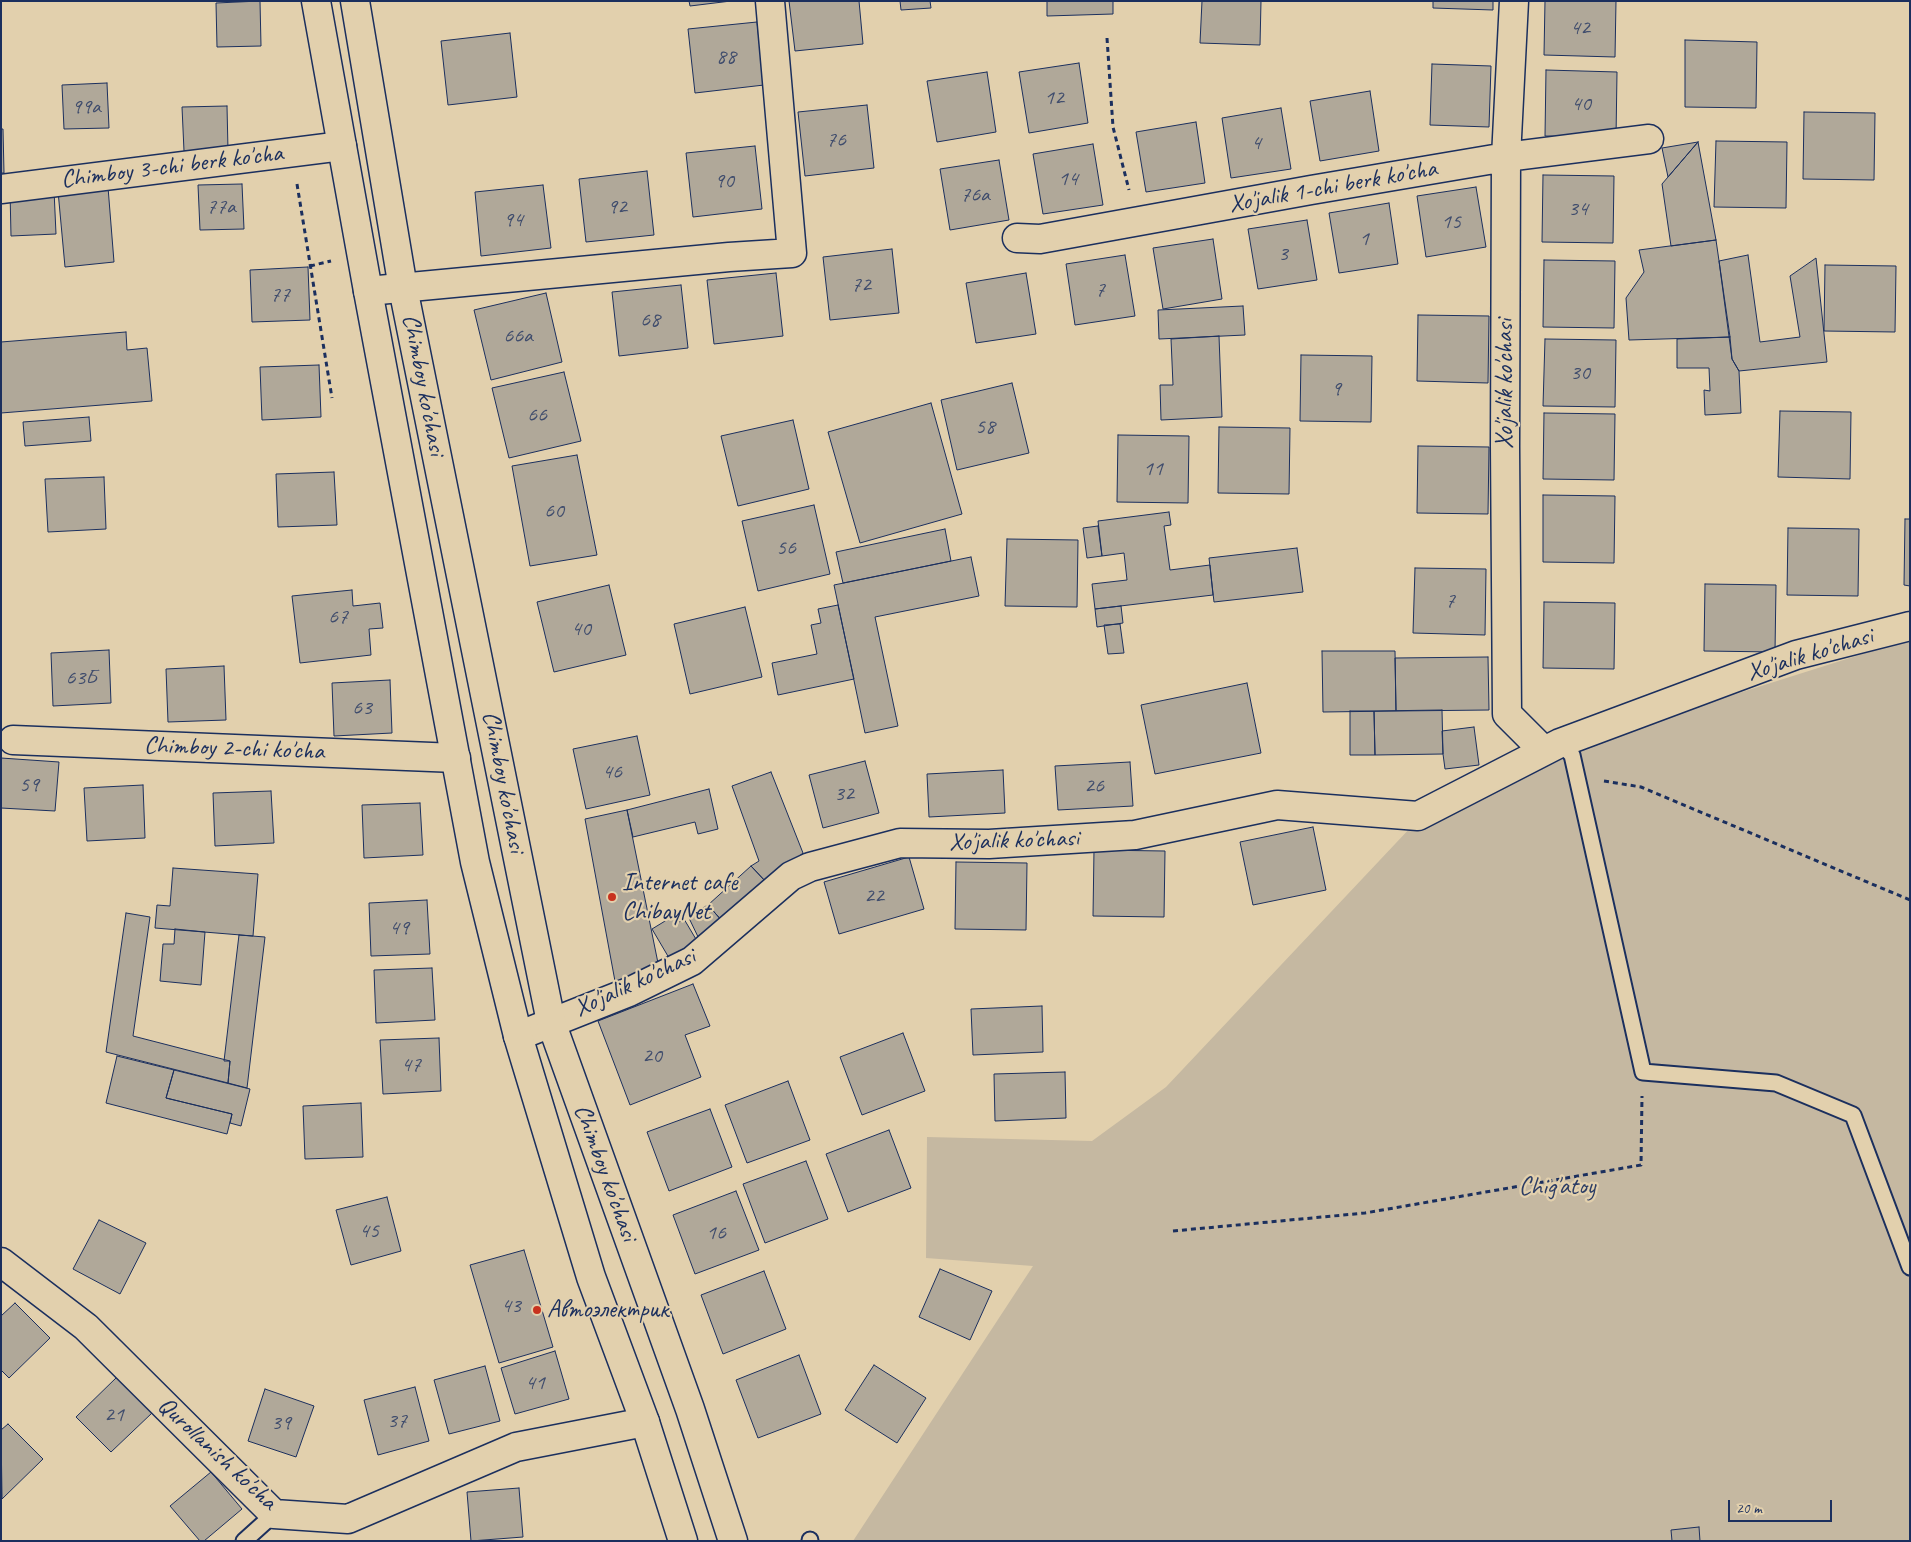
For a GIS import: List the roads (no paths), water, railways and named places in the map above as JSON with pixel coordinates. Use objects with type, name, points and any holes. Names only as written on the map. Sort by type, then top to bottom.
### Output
[{"type":"street","name":"Chimboy ko'chasi","points":[[316,1],[368,291],[475,862],[518,1036],[591,1277],[645,1422],[683,1541]]},
{"type":"street","name":"Chimboy ko'chasi","points":[[355,1],[404,288],[551,1022],[690,1409],[733,1541]]},
{"type":"street","points":[[368,291],[729,257],[792,253],[770,1]]},
{"type":"street","name":"Xo'jalik ko'chasi","points":[[1514,1],[1506,157],[1507,714],[1552,747]]},
{"type":"street","name":"Xo'jalik 1-chi berk ko'cha","points":[[1017,238],[1040,239],[1506,157],[1649,139]]},
{"type":"street","name":"Chimboy 3-chi berk ko'cha","points":[[1,189],[342,146]]},
{"type":"street","name":"Xo'jalik ko'chasi","points":[[518,1036],[629,992],[692,961],[791,876],[810,867],[900,843],[989,844],[1135,835],[1277,804],[1418,816],[1552,747],[1796,655],[1910,626]]},
{"type":"street","name":"Chimboy 2-chi ko'cha","points":[[13,740],[456,758]]},
{"type":"street","name":"Qurollanish ko'cha","points":[[1,1262],[86,1327],[274,1514],[348,1519],[516,1447],[645,1422]]},
{"type":"lane","points":[[1552,747],[1572,755],[1643,1072],[1776,1083],[1853,1116],[1910,1267]]},
{"type":"lane","points":[[244,1541],[274,1514]]},
{"type":"place","name":"Internet cafe ChibayNet","points":[[612,897]]},
{"type":"place","name":"Автоэлектрик","points":[[537,1310]]},
{"type":"park label","name":"Chig'atoy","points":[[1557,1187]]}]
